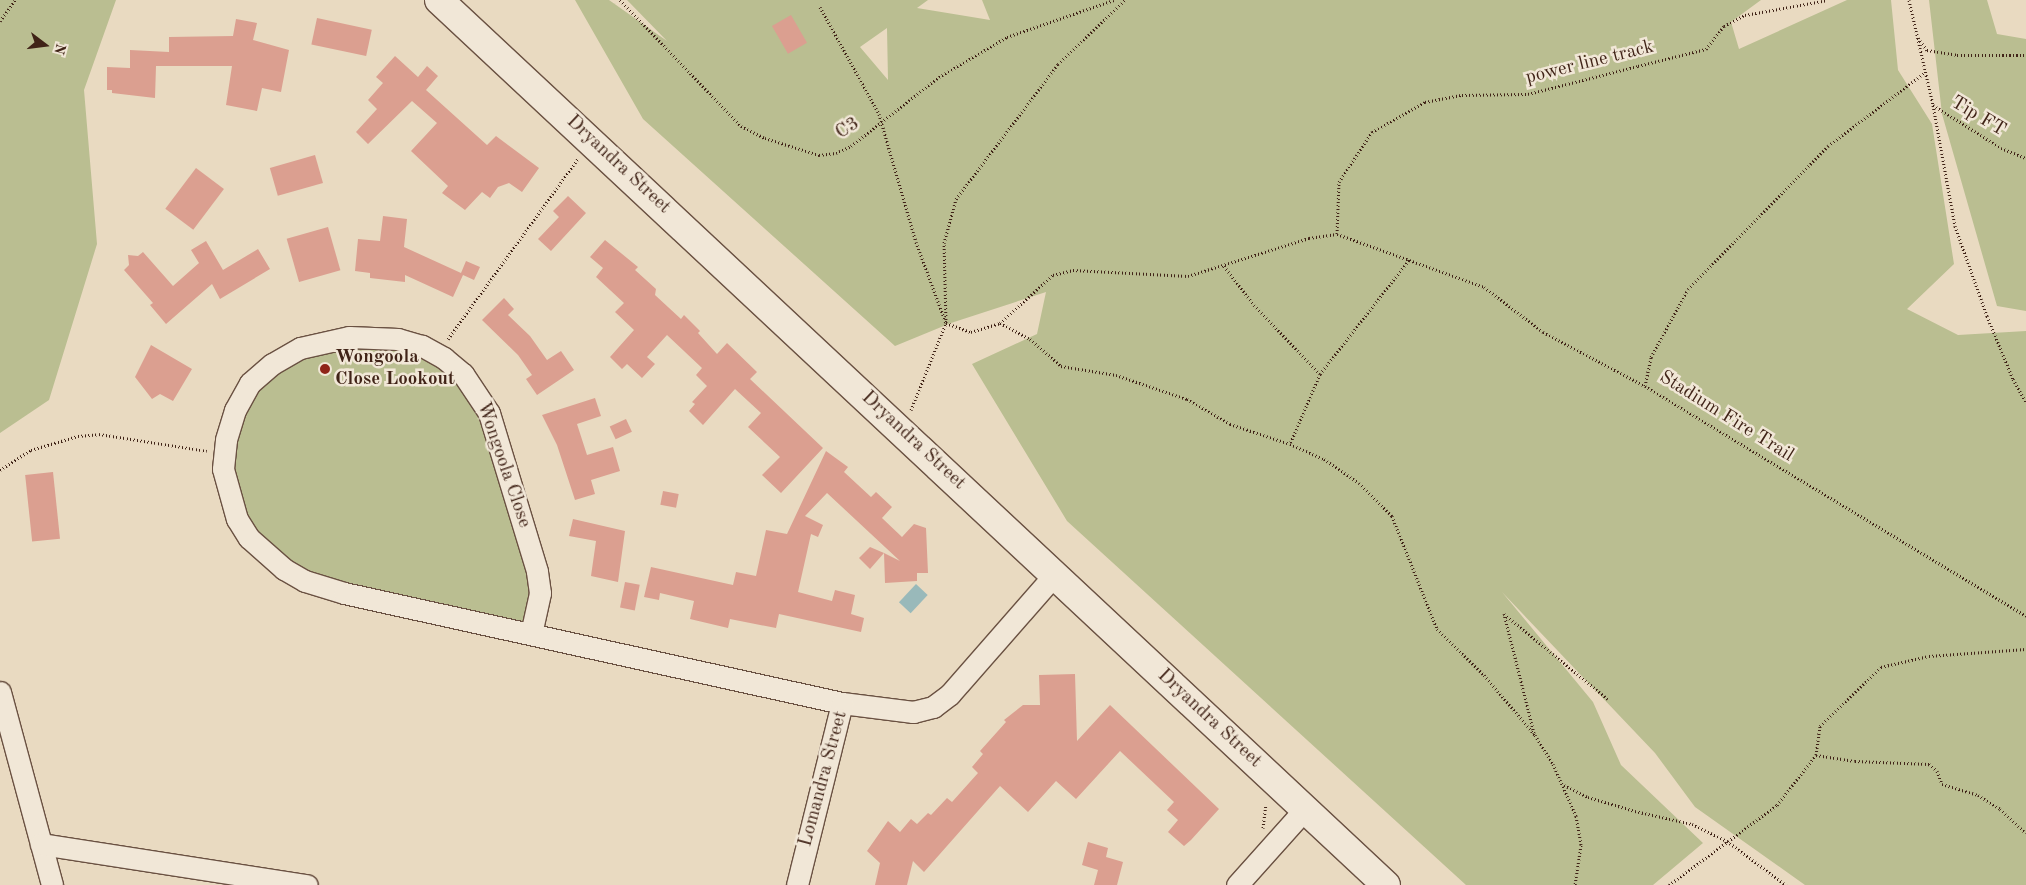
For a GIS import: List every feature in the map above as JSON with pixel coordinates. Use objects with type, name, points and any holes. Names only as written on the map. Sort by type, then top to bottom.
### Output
[{"type":"street","name":"Dryandra Street","points":[[439,0],[1056,574],[1386,885]]},
{"type":"street","name":"Wongoola Close","points":[[531,634],[540,593],[537,571],[489,413],[463,374],[437,354],[398,339],[372,336],[325,340],[300,348],[272,364],[250,383],[235,410],[225,454],[228,494],[237,519],[248,538],[284,569],[324,588],[531,634],[842,703]]},
{"type":"street","name":"Lomandra Street","points":[[796,885],[842,703],[913,712],[933,707],[950,694],[1056,574]]},
{"type":"street","points":[[0,692],[52,885]]},
{"type":"street","points":[[1237,885],[1304,809]]},
{"type":"street","points":[[41,844],[307,885]]},
{"type":"path","points":[[0,21],[14,0]]},
{"type":"path","name":"C3","points":[[620,0],[741,126],[765,138],[810,154],[827,154],[851,146],[939,77],[1007,37],[1114,0]]},
{"type":"path","points":[[902,431],[946,323],[944,243],[956,199],[1058,64],[1125,0]]},
{"type":"path","name":"power line track","points":[[1337,234],[1339,182],[1372,132],[1425,102],[1462,95],[1528,94],[1706,48],[1724,26],[1745,15],[1828,0]]},
{"type":"path","name":"Tip FT","points":[[1908,0],[1933,105],[2001,148],[2026,158]]},
{"type":"path","points":[[820,7],[848,55],[882,122],[916,242],[946,323],[971,332],[1000,323],[1053,274],[1073,270],[1188,276],[1309,238],[1337,234],[1484,287],[1543,332],[1645,386]]},
{"type":"path","points":[[1917,37],[1927,50],[1957,55],[2026,55]]},
{"type":"path","name":"Stadium Fire Trail","points":[[1924,73],[1828,146],[1688,289],[1651,357],[1645,386],[2026,616]]},
{"type":"path","points":[[1933,105],[1955,226],[1986,316],[2013,379],[2026,402]]},
{"type":"path","points":[[437,354],[584,151]]},
{"type":"path","points":[[1290,444],[1320,374],[1410,259]]},
{"type":"path","points":[[1224,266],[1254,305],[1320,374]]},
{"type":"path","points":[[1000,323],[1030,339],[1061,366],[1116,375],[1187,399],[1230,424],[1290,444],[1324,459],[1359,483],[1392,516],[1437,629],[1484,675],[1535,735],[1563,785],[1576,816],[1581,844],[1576,885]]},
{"type":"path","points":[[0,470],[31,450],[78,436],[99,434],[225,454]]},
{"type":"path","points":[[1535,735],[1521,690],[1504,614],[1608,699]]},
{"type":"path","points":[[1669,885],[1777,805],[1816,755],[1820,726],[1881,668],[1929,656],[2026,649]]},
{"type":"path","points":[[1816,755],[1855,762],[1929,764],[1937,772],[1942,784],[1978,795],[2000,809],[2026,833]]},
{"type":"path","points":[[1563,785],[1588,797],[1692,824],[1727,841],[1786,885]]},
{"type":"green space","points":[[0,0],[116,0],[84,90],[97,244],[49,400],[0,433]]},
{"type":"green space","points":[[575,0],[609,0],[667,41],[627,0],[928,0],[917,8],[990,20],[982,0],[1761,0],[1731,22],[1739,49],[1847,0],[1891,0],[1898,70],[1932,124],[1954,264],[1907,309],[1958,335],[2026,331],[2026,885],[1805,885],[1695,807],[1655,753],[1502,592],[1593,702],[1621,765],[1703,843],[1653,885],[1466,885],[1067,521],[972,364],[1037,334],[1046,292],[951,323],[895,346],[643,119]],"holes":[[[887,28],[888,80],[860,47]]]},
{"type":"green space","points":[[1929,0],[1987,0],[1997,34],[2026,39],[2026,311],[1997,306],[1942,114]]},
{"type":"green space","points":[[398,339],[478,391],[537,571],[531,634],[344,593],[249,538],[226,440],[272,364],[300,348]]},
{"type":"water","points":[[916,584],[928,595],[911,613],[899,602]]},
{"type":"building","points":[[791,15],[807,43],[788,54],[772,26]]},
{"type":"building","points":[[317,18],[372,30],[366,56],[311,44]]},
{"type":"building","points":[[236,19],[257,23],[253,40],[289,50],[281,92],[262,88],[257,111],[226,105],[232,66],[156,66],[155,98],[112,93],[112,90],[107,90],[107,67],[130,68],[130,50],[169,52],[169,37],[233,36]]},
{"type":"building","points":[[395,56],[418,77],[427,66],[438,76],[426,90],[487,145],[496,136],[539,168],[522,192],[509,183],[498,187],[490,198],[482,192],[465,210],[442,193],[448,186],[411,151],[437,123],[412,101],[368,144],[356,132],[377,109],[368,100],[383,83],[376,77]]},
{"type":"building","points":[[315,155],[323,183],[278,196],[270,168]]},
{"type":"building","points":[[196,168],[224,189],[193,230],[165,209]]},
{"type":"building","points":[[568,196],[586,213],[551,251],[538,239],[559,217],[553,211]]},
{"type":"building","points":[[383,216],[407,219],[404,247],[461,273],[466,261],[480,267],[474,280],[463,275],[453,297],[405,275],[405,282],[370,278],[370,273],[355,271],[358,239],[380,241]]},
{"type":"building","points":[[328,227],[340,270],[299,282],[287,239]]},
{"type":"building","points":[[605,240],[638,267],[635,270],[656,289],[655,295],[681,319],[684,315],[700,331],[698,333],[717,354],[727,343],[757,372],[750,379],[823,448],[781,493],[762,475],[780,457],[748,427],[761,413],[735,389],[703,425],[689,411],[695,404],[692,402],[707,386],[696,375],[702,368],[667,335],[647,357],[655,364],[642,378],[627,364],[622,369],[610,357],[634,330],[615,312],[624,303],[596,277],[603,268],[590,257]]},
{"type":"building","points":[[206,241],[223,270],[258,249],[270,269],[220,299],[212,284],[166,324],[150,305],[153,303],[124,270],[129,265],[128,255],[138,256],[143,252],[173,286],[199,263],[191,250]]},
{"type":"building","points":[[504,298],[514,309],[508,315],[530,336],[547,360],[561,351],[574,370],[537,395],[526,379],[532,375],[518,355],[482,320]]},
{"type":"building","points":[[151,345],[192,369],[173,401],[160,394],[152,399],[135,377]]},
{"type":"building","points":[[595,398],[601,416],[577,424],[587,455],[613,447],[620,471],[591,480],[595,494],[575,500],[557,445],[542,415]]},
{"type":"building","points":[[626,419],[632,432],[616,439],[610,427]]},
{"type":"building","points":[[826,451],[848,467],[844,472],[871,497],[876,492],[892,507],[882,518],[902,537],[914,524],[926,528],[928,573],[917,573],[917,581],[885,583],[884,553],[900,561],[827,493],[805,516],[823,525],[818,537],[811,534],[798,592],[832,601],[835,590],[855,595],[851,614],[864,618],[861,632],[779,614],[776,628],[730,619],[728,628],[690,619],[694,601],[660,593],[659,600],[644,597],[651,567],[733,585],[736,572],[756,576],[766,530],[787,534]]},
{"type":"building","points":[[53,472],[60,539],[32,542],[25,475]]},
{"type":"building","points":[[663,491],[679,494],[676,508],[660,505]]},
{"type":"building","points":[[573,519],[625,531],[618,582],[591,576],[596,541],[569,536]]},
{"type":"building","points":[[870,547],[884,553],[870,569],[859,558]]},
{"type":"building","points":[[625,582],[640,585],[635,610],[620,608]]},
{"type":"building","points":[[1075,674],[1077,741],[1110,705],[1219,809],[1191,840],[1184,846],[1168,832],[1178,820],[1167,810],[1174,802],[1120,751],[1076,799],[1056,781],[1028,812],[1000,786],[924,872],[913,861],[907,885],[875,885],[880,863],[867,851],[888,821],[900,832],[911,819],[917,824],[928,813],[931,815],[947,798],[952,802],[978,773],[972,767],[983,754],[980,751],[1006,722],[1004,720],[1023,705],[1040,705],[1039,675]]},
{"type":"building","points":[[1088,842],[1108,848],[1106,857],[1123,862],[1117,885],[1094,885],[1098,870],[1082,865]]},
{"type":"place","name":"Wongoola Close Lookout","points":[[325,369]]}]
